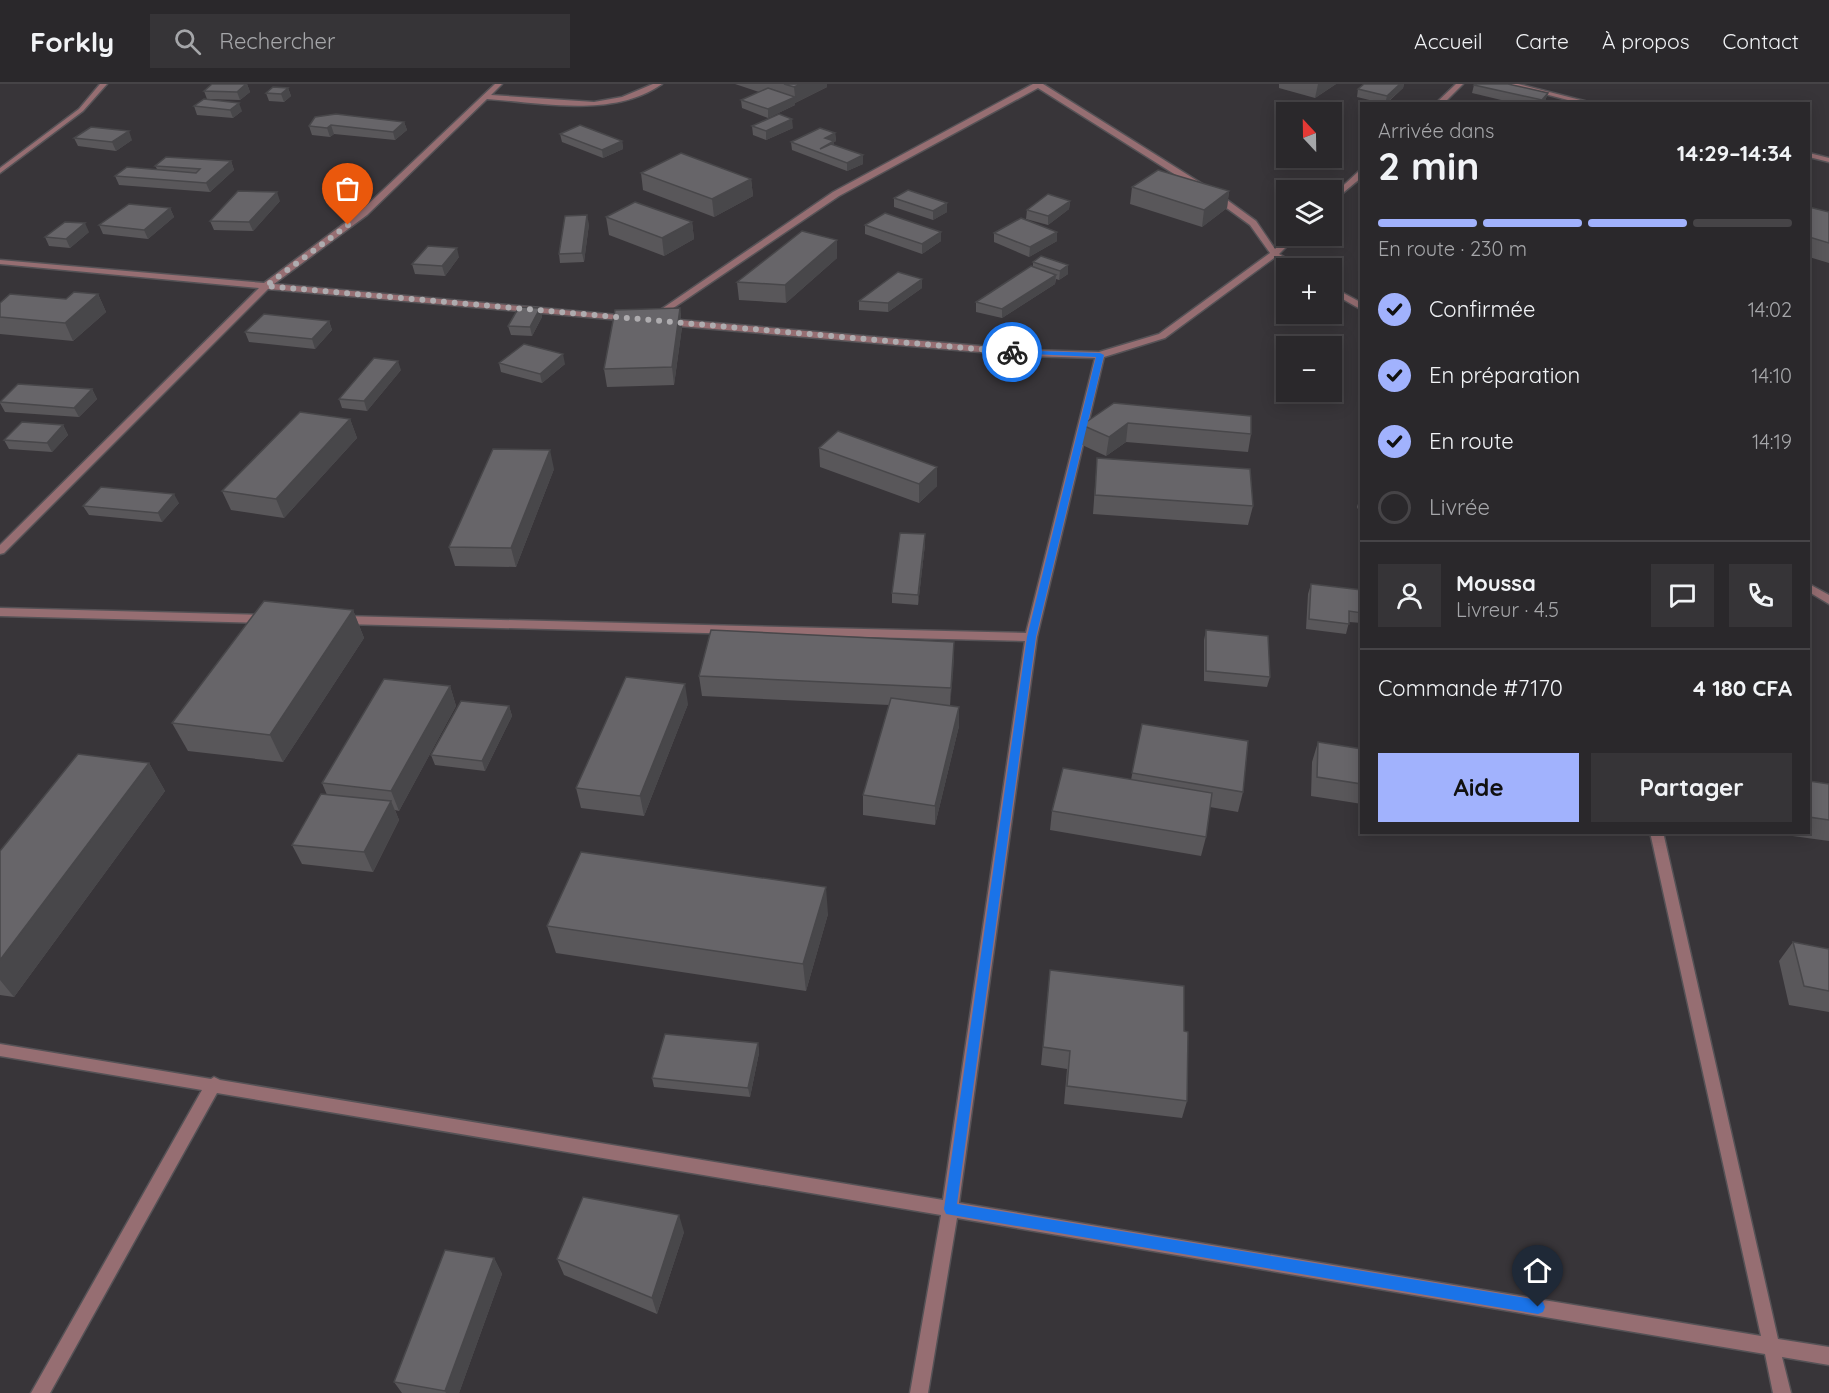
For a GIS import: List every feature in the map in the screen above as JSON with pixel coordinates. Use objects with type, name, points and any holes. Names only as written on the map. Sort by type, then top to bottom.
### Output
[{"type":"street","points":[[0,171],[81,110],[104,84]]},
{"type":"street","points":[[0,551],[266,286],[364,213],[500,84]]},
{"type":"street","points":[[484,97],[594,104],[624,99],[659,84]]},
{"type":"street","points":[[1281,258],[1274,254],[1253,223],[1220,199],[1038,84],[836,194],[648,321],[1026,353],[1100,355],[1162,336],[1274,254],[1282,246]]},
{"type":"street","points":[[1440,102],[1460,84]]},
{"type":"street","points":[[1510,84],[1585,102]]},
{"type":"street","points":[[1812,155],[1829,160]]},
{"type":"street","points":[[1342,191],[1360,175]]},
{"type":"street","points":[[0,262],[636,320]]},
{"type":"street","points":[[1342,295],[1360,306]]},
{"type":"street","points":[[919,1393],[950,1209],[1031,637],[1100,355]]},
{"type":"street","points":[[1810,588],[1829,600]]},
{"type":"street","points":[[0,612],[276,619]]},
{"type":"street","points":[[336,620],[1031,637]]},
{"type":"street","points":[[1656,834],[1782,1393]]},
{"type":"street","points":[[0,1050],[1829,1356]]},
{"type":"street","points":[[40,1393],[214,1084]]},
{"type":"building","points":[[212,84],[246,84],[237,92],[204,91]]},
{"type":"building","points":[[784,84],[801,84],[794,87]]},
{"type":"building","points":[[1364,84],[1400,84],[1387,96],[1358,89]]},
{"type":"building","points":[[1475,84],[1508,84],[1548,93],[1542,100]]},
{"type":"building","points":[[273,87],[288,88],[281,94],[266,93]]},
{"type":"building","points":[[768,88],[795,97],[768,109],[741,100]]},
{"type":"building","points":[[204,99],[239,103],[230,110],[194,106]]},
{"type":"building","points":[[336,114],[404,122],[393,132],[331,125],[327,128],[309,126],[315,117]]},
{"type":"building","points":[[779,114],[792,119],[766,131],[752,126]]},
{"type":"building","points":[[580,125],[622,141],[602,150],[560,134]]},
{"type":"building","points":[[91,127],[129,131],[112,142],[74,138]]},
{"type":"building","points":[[820,128],[835,133],[825,138],[834,141],[820,149],[831,144],[863,155],[847,163],[791,142]]},
{"type":"building","points":[[681,153],[751,179],[712,199],[641,173]]},
{"type":"building","points":[[166,157],[231,161],[206,183],[115,176],[127,167],[196,173],[200,169],[155,166]]},
{"type":"building","points":[[1158,170],[1229,191],[1204,210],[1132,187]]},
{"type":"building","points":[[908,190],[947,203],[933,211],[894,198]]},
{"type":"building","points":[[238,191],[277,192],[249,222],[210,221]]},
{"type":"building","points":[[1048,194],[1070,201],[1048,216],[1027,210]]},
{"type":"building","points":[[635,202],[692,222],[662,238],[606,217]]},
{"type":"building","points":[[129,204],[170,208],[144,230],[99,225]]},
{"type":"building","points":[[1810,207],[1829,212],[1829,243],[1810,237]]},
{"type":"building","points":[[885,213],[941,232],[922,244],[865,225]]},
{"type":"building","points":[[587,215],[582,253],[559,254],[565,216]]},
{"type":"building","points":[[1021,218],[1057,232],[1030,247],[994,233]]},
{"type":"building","points":[[65,222],[85,223],[66,239],[45,237]]},
{"type":"building","points":[[802,231],[837,240],[785,285],[737,282]]},
{"type":"building","points":[[428,246],[457,248],[442,266],[412,264]]},
{"type":"building","points":[[1041,256],[1068,265],[1060,271],[1033,262]]},
{"type":"building","points":[[1031,266],[1056,275],[1002,309],[976,302]]},
{"type":"building","points":[[898,272],[922,279],[888,303],[859,301]]},
{"type":"building","points":[[74,292],[98,294],[65,323],[0,317],[0,303],[10,294],[66,299]]},
{"type":"building","points":[[519,307],[540,308],[530,327],[508,326]]},
{"type":"building","points":[[680,308],[672,367],[604,369],[615,310]]},
{"type":"building","points":[[264,314],[329,321],[312,339],[245,332]]},
{"type":"building","points":[[524,344],[563,354],[540,374],[499,363]]},
{"type":"building","points":[[374,358],[398,361],[364,401],[339,399]]},
{"type":"building","points":[[18,384],[92,389],[74,408],[0,402]]},
{"type":"building","points":[[1114,403],[1251,416],[1251,434],[1128,423],[1109,437],[1082,425]]},
{"type":"building","points":[[300,412],[350,419],[276,499],[222,491]]},
{"type":"building","points":[[22,422],[63,425],[47,443],[4,440]]},
{"type":"building","points":[[838,431],[937,467],[919,484],[819,448]]},
{"type":"building","points":[[493,449],[550,450],[511,548],[449,547]]},
{"type":"building","points":[[1097,458],[1250,469],[1253,506],[1095,495]]},
{"type":"building","points":[[101,487],[174,494],[158,513],[83,506]]},
{"type":"building","points":[[900,533],[925,534],[918,595],[892,593]]},
{"type":"building","points":[[1311,584],[1360,590],[1360,613],[1349,611],[1349,624],[1309,619]]},
{"type":"building","points":[[264,601],[353,610],[270,735],[172,723]]},
{"type":"building","points":[[711,630],[954,642],[951,688],[699,676]]},
{"type":"building","points":[[1206,630],[1268,636],[1270,677],[1206,671]]},
{"type":"building","points":[[626,677],[685,684],[640,796],[576,788]]},
{"type":"building","points":[[384,679],[450,686],[391,791],[322,783]]},
{"type":"building","points":[[891,698],[959,707],[935,806],[863,795]]},
{"type":"building","points":[[461,701],[509,706],[482,761],[431,755]]},
{"type":"building","points":[[1142,724],[1248,741],[1243,792],[1132,773]]},
{"type":"building","points":[[1318,742],[1360,749],[1360,784],[1317,777]]},
{"type":"building","points":[[78,754],[149,763],[0,960],[0,851]]},
{"type":"building","points":[[1063,768],[1212,793],[1206,837],[1052,811]]},
{"type":"building","points":[[1810,781],[1829,784],[1829,820],[1810,817]]},
{"type":"building","points":[[321,794],[391,801],[364,852],[292,845]]},
{"type":"building","points":[[581,852],[826,887],[803,964],[547,926]]},
{"type":"building","points":[[1793,942],[1829,949],[1829,991],[1804,986]]},
{"type":"building","points":[[1050,970],[1184,986],[1184,1031],[1188,1032],[1187,1101],[1067,1086],[1070,1051],[1043,1047]]},
{"type":"building","points":[[665,1034],[758,1043],[748,1088],[652,1078]]},
{"type":"building","points":[[583,1197],[679,1215],[652,1298],[557,1259]]},
{"type":"building","points":[[445,1250],[494,1258],[445,1391],[394,1382]]},
{"type":"way so far","points":[[348,225],[266,286],[1012,352]]},
{"type":"route","points":[[1012,352],[1100,355],[1031,637],[950,1209],[1538,1307]]}]
